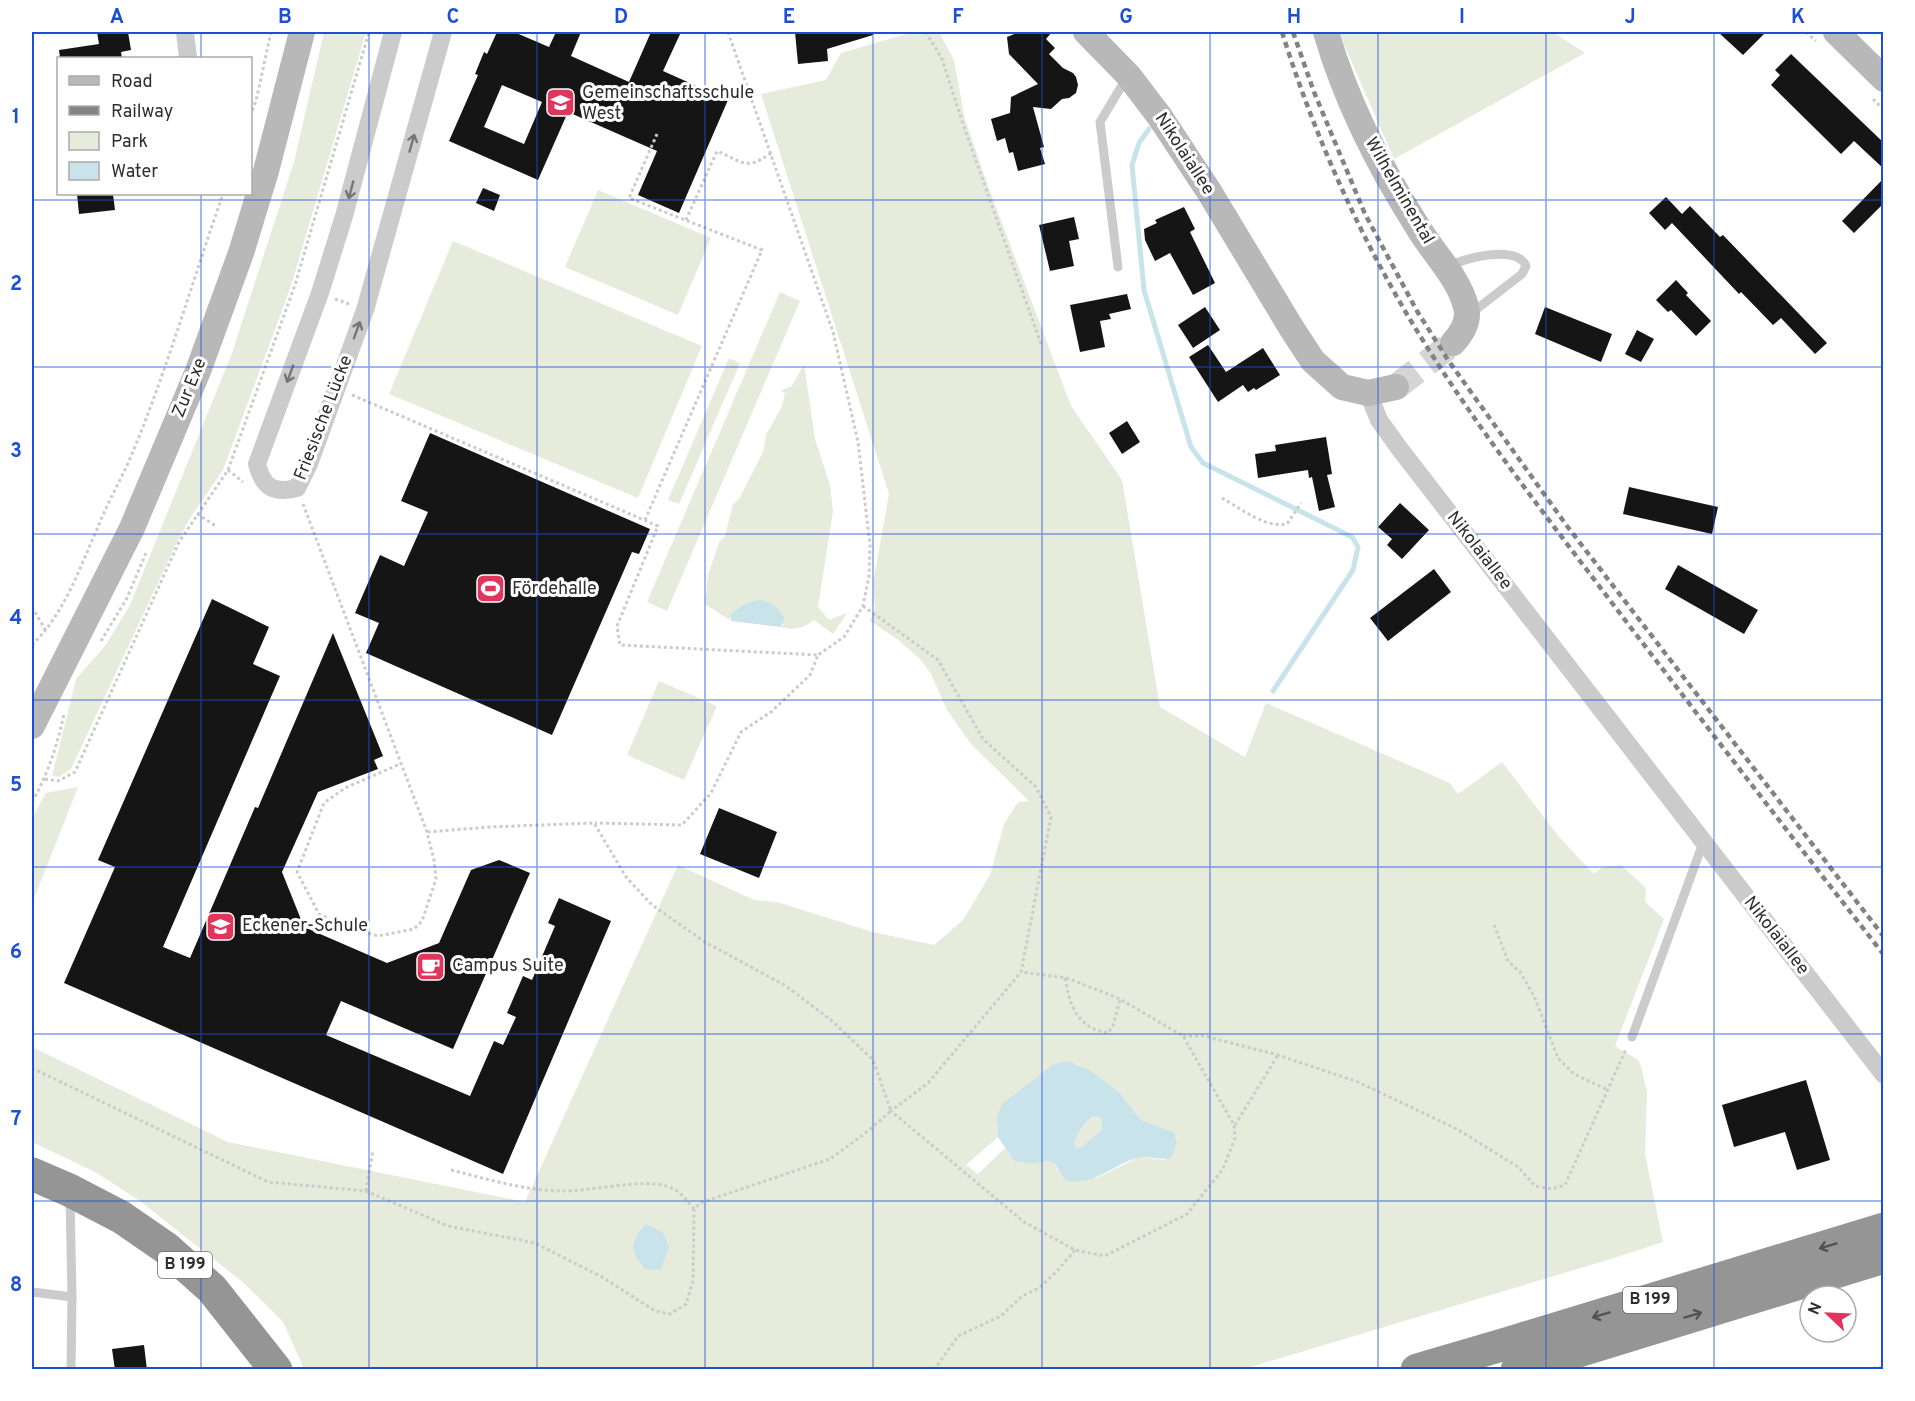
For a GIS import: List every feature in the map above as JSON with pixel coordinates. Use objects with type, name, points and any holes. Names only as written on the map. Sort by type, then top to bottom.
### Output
[{"type":"highway","name":"B 199","points":[[32,1174],[121,1217],[166,1248],[213,1289],[276,1370]]},
{"type":"highway","name":"B 199","points":[[1417,1370],[1884,1229]]},
{"type":"highway","name":"B 199","points":[[1517,1370],[1884,1257]]},
{"type":"street","points":[[185,32],[188,57]]},
{"type":"street","name":"Zur Exe","points":[[32,726],[132,528],[198,371],[241,253],[266,171],[302,32]]},
{"type":"street","name":"Friesische Lücke","points":[[393,32],[344,216],[257,464],[261,478],[269,486],[282,491],[297,488],[309,464],[365,310],[443,32]]},
{"type":"street","name":"Nikolaiallee","points":[[1086,32],[1128,75],[1160,117],[1210,193],[1313,361],[1342,387],[1368,393],[1379,420],[1399,448],[1884,1075]]},
{"type":"street","name":"Wilhelminental","points":[[1326,32],[1352,104],[1385,172],[1419,230],[1463,296],[1467,310]]},
{"type":"street","points":[[1836,32],[1884,79]]},
{"type":"street","points":[[1453,343],[1462,332],[1467,310]]},
{"type":"street","points":[[1368,393],[1396,387]]},
{"type":"lane","points":[[1118,267],[1100,122],[1128,75]]},
{"type":"lane","points":[[1446,269],[1459,260],[1489,255],[1516,256],[1523,260],[1526,266],[1522,274],[1478,308],[1467,310]]},
{"type":"lane","points":[[1632,1037],[1703,843]]},
{"type":"lane","points":[[69,1190],[72,1297],[71,1370]]},
{"type":"lane","points":[[32,1292],[72,1297]]},
{"type":"path","points":[[252,111],[271,32]]},
{"type":"path","points":[[45,779],[58,781],[75,772],[179,542],[228,470],[295,285],[369,32]]},
{"type":"path","points":[[427,832],[594,823],[682,825],[711,793],[741,732],[771,712],[810,675],[818,655],[844,637],[863,606],[869,576],[870,545],[858,442],[833,332],[729,32]]},
{"type":"path","points":[[926,32],[942,59],[1041,344]]},
{"type":"path","points":[[252,99],[256,100]]},
{"type":"path","points":[[645,520],[762,250],[629,198],[657,134]]},
{"type":"path","points":[[686,220],[717,151],[749,165],[759,162],[771,153]]},
{"type":"path","points":[[32,645],[46,631],[73,586],[129,460],[175,336],[223,195]]},
{"type":"path","points":[[336,388],[658,526],[617,626],[620,645],[818,655]]},
{"type":"path","points":[[228,470],[246,484]]},
{"type":"path","points":[[297,488],[427,832],[434,860],[436,879],[422,921],[414,929],[378,936],[344,926],[319,914],[297,872],[324,803],[345,788],[400,764]]},
{"type":"path","points":[[1222,498],[1276,526],[1287,524],[1301,503]]},
{"type":"path","points":[[197,514],[216,526]]},
{"type":"path","points":[[693,1209],[700,1203],[830,1159],[928,1083],[1021,972],[1051,817],[1036,787],[983,739],[938,660],[863,606]]},
{"type":"path","points":[[32,607],[46,631]]},
{"type":"path","points":[[594,823],[626,877],[652,905],[705,942],[786,986],[831,1020],[873,1060],[891,1111],[1024,1221],[1075,1250],[1105,1256],[1187,1214],[1223,1168],[1235,1138],[1234,1125],[1183,1036],[1120,999],[1065,978],[1021,972]]},
{"type":"path","points":[[1494,926],[1508,961],[1520,972],[1534,996],[1557,1058],[1574,1074],[1608,1090]]},
{"type":"path","points":[[1065,978],[1069,1000],[1074,1011],[1088,1027],[1094,1030],[1108,1034],[1113,1026],[1120,999]]},
{"type":"path","points":[[1183,1036],[1204,1036],[1278,1055],[1358,1083],[1457,1129],[1518,1167],[1535,1186],[1552,1189],[1565,1185],[1632,1037]]},
{"type":"path","points":[[1234,1125],[1278,1055]]},
{"type":"path","points":[[32,1068],[268,1182],[366,1191],[448,1226],[535,1243],[604,1278],[655,1311],[670,1314],[686,1304],[693,1281],[693,1209],[680,1192],[664,1185],[643,1184],[561,1191],[514,1186],[451,1170]]},
{"type":"path","points":[[366,1191],[373,1150]]},
{"type":"path","points":[[934,1370],[958,1336],[1001,1316],[1022,1296],[1039,1288],[1075,1250]]},
{"type":"path","points":[[1855,1370],[1884,1366]]},
{"type":"green space","points":[[324,32],[366,32],[291,286],[223,470],[191,517],[176,544],[71,769],[59,777],[52,776],[76,679],[105,646],[130,605],[232,353],[294,162]]},
{"type":"green space","points":[[913,32],[939,32],[954,60],[965,119],[1071,406],[1122,480],[1160,707],[1245,757],[1266,703],[1450,783],[1458,794],[1502,762],[1559,837],[1594,874],[1601,868],[1621,865],[1646,888],[1645,902],[1664,919],[1615,1046],[1638,1060],[1641,1066],[1647,1092],[1645,1154],[1663,1242],[1244,1369],[304,1369],[283,1322],[245,1284],[140,1201],[95,1172],[32,1142],[32,1047],[228,1142],[525,1202],[678,865],[754,900],[777,902],[873,932],[934,945],[963,920],[990,875],[1004,824],[1018,802],[1029,801],[971,744],[947,710],[931,674],[921,660],[897,639],[870,621],[875,609],[873,583],[889,494],[761,94],[826,80],[841,53]],"holes":[[[1076,1064],[1090,1070],[1118,1091],[1141,1120],[1174,1132],[1164,1160],[1139,1157],[1097,1178],[1058,1171],[1054,1163],[1047,1161],[1033,1164],[1014,1161],[1005,1148],[978,1174],[966,1165],[998,1137],[997,1118]]]},
{"type":"green space","points":[[1340,32],[1553,32],[1585,53],[1394,159]]},
{"type":"green space","points":[[598,190],[711,238],[678,315],[565,267]]},
{"type":"green space","points":[[453,241],[702,346],[638,498],[389,394]]},
{"type":"green space","points":[[780,292],[800,301],[667,611],[647,602]]},
{"type":"green space","points":[[729,358],[740,363],[679,504],[668,500]]},
{"type":"green space","points":[[804,364],[815,439],[830,485],[833,511],[818,607],[829,620],[847,613],[833,634],[814,620],[802,627],[794,628],[780,627],[784,624],[729,618],[731,621],[705,604],[708,575],[719,542],[725,536],[733,504],[739,499],[763,452],[766,435],[782,406],[785,393],[780,391],[792,386]]},
{"type":"green space","points":[[659,681],[717,706],[684,780],[627,755]]},
{"type":"green space","points":[[78,787],[32,904],[32,818],[46,793]]},
{"type":"green space","points":[[1097,1116],[1102,1120],[1102,1130],[1077,1148],[1074,1142],[1080,1131],[1089,1120]]},
{"type":"water","points":[[762,600],[773,605],[781,613],[785,620],[780,627],[731,621],[731,614],[738,609]]},
{"type":"water","points":[[1067,1061],[1090,1070],[1118,1091],[1141,1120],[1174,1132],[1177,1142],[1171,1158],[1137,1158],[1095,1178],[1077,1181],[1066,1181],[1054,1163],[1047,1161],[1033,1164],[1014,1161],[998,1137],[997,1118],[1002,1104],[1054,1064]],"holes":[[[1097,1116],[1102,1120],[1102,1130],[1077,1148],[1074,1142],[1086,1123]]]},
{"type":"water","points":[[646,1224],[663,1232],[669,1247],[661,1270],[646,1269],[634,1252],[636,1236]]},
{"type":"building","points":[[97,32],[128,32],[131,50],[121,52],[122,57],[60,57],[59,50],[99,44]]},
{"type":"building","name":"Gemeinschaftsschule West","points":[[497,32],[514,32],[549,47],[556,32],[581,32],[571,56],[629,82],[651,32],[681,32],[663,71],[728,100],[679,213],[638,195],[657,151],[568,112],[538,180],[449,141],[478,75],[475,74],[484,52],[487,54]],"holes":[[[502,85],[542,102],[524,144],[484,127]]]},
{"type":"building","points":[[795,32],[872,32],[873,35],[827,49],[828,61],[798,64]]},
{"type":"building","points":[[1019,32],[1052,32],[1046,39],[1055,48],[1049,54],[1063,68],[1073,73],[1078,85],[1076,93],[1069,98],[1062,99],[1051,109],[1033,107],[1044,147],[1040,148],[1045,164],[1018,171],[1013,152],[1009,153],[1005,138],[997,141],[991,119],[1010,113],[1011,97],[1038,84],[1009,54],[1007,37]]},
{"type":"building","points":[[1718,32],[1766,32],[1743,55]]},
{"type":"building","points":[[1791,54],[1884,143],[1884,169],[1854,141],[1841,154],[1771,85],[1780,75],[1775,70]]},
{"type":"building","points":[[1884,178],[1884,203],[1854,233],[1842,221]]},
{"type":"building","points":[[483,188],[500,195],[494,211],[476,203]]},
{"type":"building","points":[[77,195],[113,195],[115,210],[79,214]]},
{"type":"building","points":[[1666,197],[1682,214],[1690,206],[1720,237],[1723,235],[1827,343],[1815,354],[1781,318],[1773,325],[1741,292],[1739,294],[1672,223],[1665,230],[1649,213]]},
{"type":"building","points":[[1184,207],[1195,229],[1190,232],[1215,283],[1193,295],[1170,253],[1155,261],[1145,240],[1144,229],[1157,223],[1155,220]]},
{"type":"building","points":[[1074,217],[1079,239],[1069,241],[1074,266],[1050,271],[1039,225]]},
{"type":"building","points":[[1676,280],[1688,293],[1686,295],[1711,321],[1696,336],[1671,310],[1668,312],[1656,300]]},
{"type":"building","points":[[1127,294],[1131,309],[1109,314],[1111,319],[1100,321],[1105,347],[1080,352],[1070,305]]},
{"type":"building","points":[[1205,307],[1220,330],[1193,348],[1178,325]]},
{"type":"building","points":[[1545,307],[1612,334],[1601,362],[1535,334]]},
{"type":"building","points":[[1637,330],[1654,339],[1641,362],[1625,354]]},
{"type":"building","points":[[1208,345],[1226,372],[1263,348],[1280,375],[1256,390],[1254,388],[1248,392],[1243,385],[1218,402],[1189,357]]},
{"type":"building","points":[[1127,421],[1140,442],[1122,454],[1109,433]]},
{"type":"building","name":"Fördehalle","points":[[430,433],[650,529],[639,554],[632,552],[552,735],[366,653],[379,623],[355,613],[380,555],[404,566],[428,512],[401,501]]},
{"type":"building","points":[[1326,437],[1332,474],[1327,475],[1335,507],[1319,511],[1312,477],[1309,478],[1308,470],[1258,478],[1255,454],[1276,451],[1275,445]]},
{"type":"building","points":[[1629,487],[1718,507],[1712,534],[1623,514]]},
{"type":"building","points":[[1400,503],[1429,530],[1402,559],[1387,545],[1392,539],[1378,527]]},
{"type":"building","points":[[1678,565],[1758,610],[1744,634],[1665,589]]},
{"type":"building","points":[[1434,569],[1451,592],[1388,641],[1370,618]]},
{"type":"building","points":[[212,599],[269,627],[253,664],[280,676],[163,947],[190,958],[255,807],[258,808],[333,633],[383,756],[374,760],[378,769],[318,792],[282,872],[304,927],[387,963],[439,943],[471,870],[499,860],[530,873],[453,1049],[341,1001],[326,1035],[470,1096],[494,1041],[503,1045],[516,1017],[507,1013],[523,976],[532,980],[555,926],[548,923],[559,898],[611,921],[503,1174],[64,983],[115,867],[98,860]]},
{"type":"building","points":[[719,808],[777,832],[759,878],[700,854]]},
{"type":"building","points":[[1806,1080],[1830,1160],[1797,1170],[1785,1132],[1734,1147],[1722,1105]]},
{"type":"building","points":[[144,1345],[147,1370],[115,1370],[112,1349]]},
{"type":"waterway","points":[[1149,129],[1139,143],[1132,165],[1144,290],[1191,447],[1203,463],[1352,537],[1358,547],[1353,570],[1273,691]]},
{"type":"tunnel","points":[[1396,387],[1453,343]]},
{"type":"railway","points":[[1282,32],[1307,105],[1353,213],[1408,316],[1458,395],[1540,509],[1884,955]]},
{"type":"railway","points":[[1293,32],[1314,92],[1365,214],[1417,311],[1448,360],[1567,526],[1884,937]]},
{"type":"place","name":"Gemeinschaftsschule West","points":[[561,103]]},
{"type":"place","name":"Fördehalle","points":[[491,589]]},
{"type":"place","name":"Eckener-Schule","points":[[221,926]]},
{"type":"place","name":"Campus Suite","points":[[431,966]]}]
